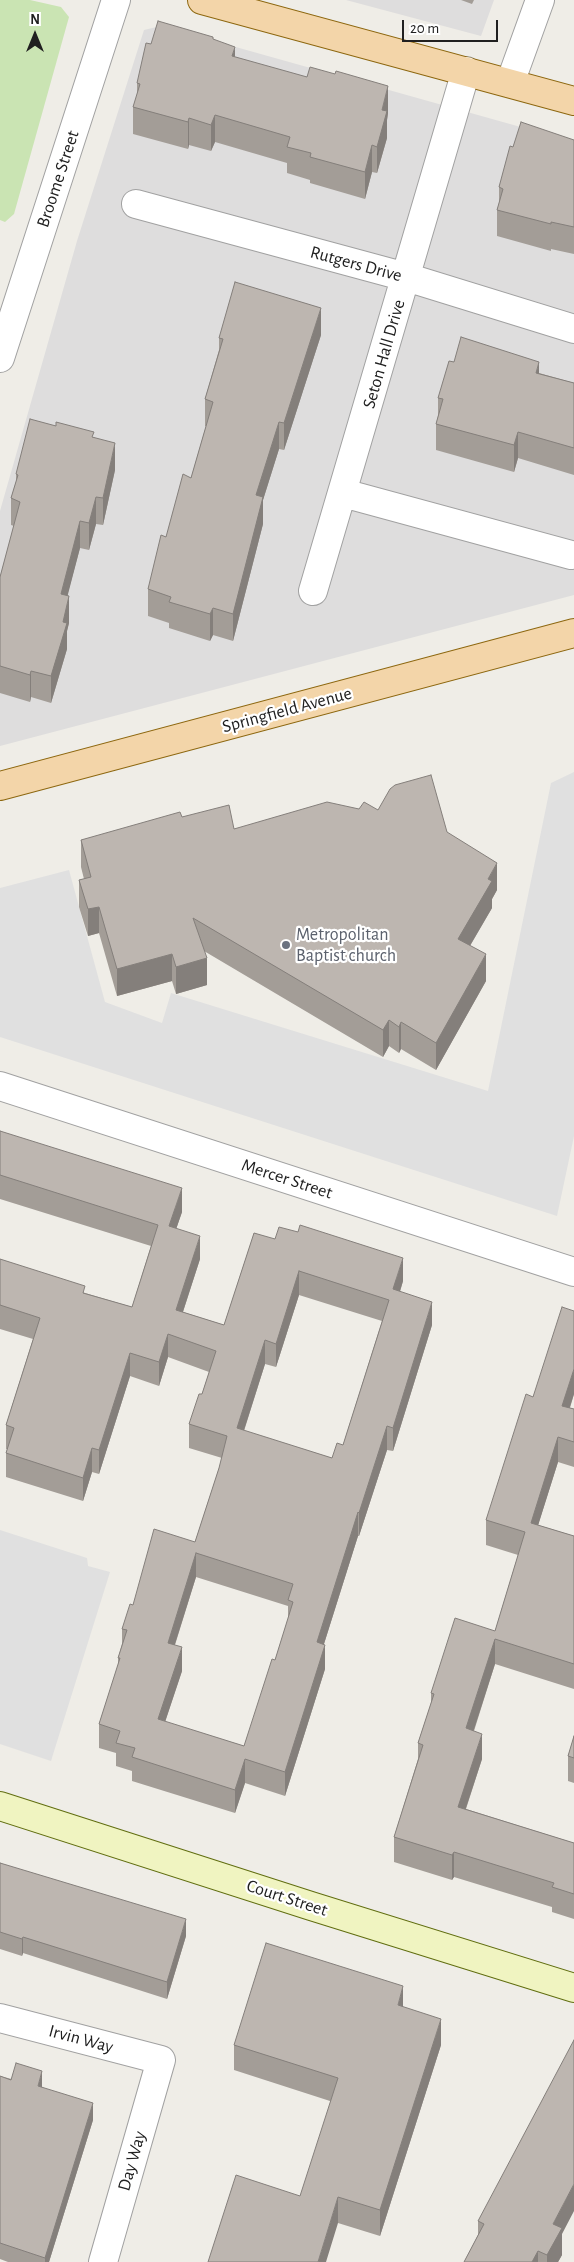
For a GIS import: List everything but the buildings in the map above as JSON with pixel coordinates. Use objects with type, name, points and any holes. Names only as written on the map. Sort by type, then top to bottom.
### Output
[{"type":"main road","points":[[202,0],[574,101]]},
{"type":"main road","name":"Springfield Avenue","points":[[0,786],[574,633]]},
{"type":"street","name":"Broome Street","points":[[0,358],[116,0]]},
{"type":"street","points":[[510,83],[540,0]]},
{"type":"street","name":"Seton Hall Drive","points":[[313,591],[466,71]]},
{"type":"street","name":"Rutgers Drive","points":[[136,204],[406,277],[574,329]]},
{"type":"street","points":[[343,493],[571,555]]},
{"type":"street","name":"Mercer Street","points":[[0,1086],[574,1272]]},
{"type":"street","name":"Court Street","points":[[0,1806],[574,1988]]},
{"type":"street","name":"Irvin Way","points":[[0,2018],[161,2060]]},
{"type":"street","name":"Day Way","points":[[103,2262],[161,2060]]},
{"type":"shaded area","points":[[346,0],[494,0],[481,36]]},
{"type":"shaded area","points":[[161,26],[574,142],[574,595],[0,746],[0,511],[77,241],[144,30]]},
{"type":"shaded area","points":[[574,772],[574,1136],[557,1216],[0,1037],[0,888],[69,870],[105,1002],[162,1023],[171,993],[488,1091],[551,783]]},
{"type":"shaded area","points":[[0,1530],[87,1558],[88,1566],[110,1572],[51,1761],[0,1744]]},
{"type":"green space","points":[[0,0],[30,0],[61,7],[69,17],[14,214],[5,222],[0,220]]},
{"type":"place","name":"Metropolitan Baptist church","points":[[286,945]]}]
